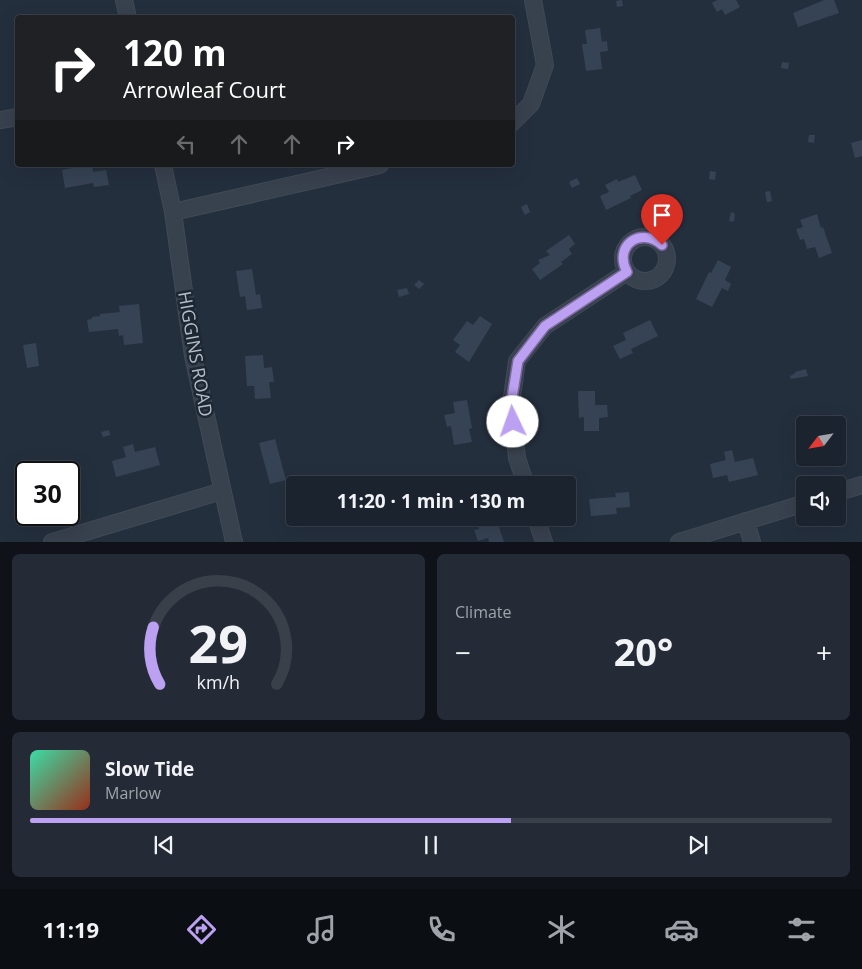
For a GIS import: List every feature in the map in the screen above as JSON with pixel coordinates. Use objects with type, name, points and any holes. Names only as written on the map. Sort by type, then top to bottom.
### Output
[{"type":"street","points":[[124,0],[127,15]]},
{"type":"street","points":[[515,121],[531,104],[545,65],[532,0]]},
{"type":"street","points":[[0,120],[15,118]]},
{"type":"street","name":"HIGGINS ROAD","points":[[163,167],[173,212],[193,356],[234,542]]},
{"type":"street","points":[[173,212],[371,167]]},
{"type":"street","points":[[523,476],[517,458],[511,404],[518,361],[545,326],[627,272]]},
{"type":"street","points":[[846,490],[862,485]]},
{"type":"street","points":[[52,542],[222,490]]},
{"type":"street","points":[[679,542],[796,506]]},
{"type":"street","points":[[746,521],[752,542]]},
{"type":"street","points":[[539,526],[544,542]]},
{"type":"building","points":[[622,0],[623,6],[617,7],[616,1]]},
{"type":"building","points":[[717,0],[736,0],[740,7],[725,15],[722,9],[717,12],[712,3]]},
{"type":"building","points":[[824,0],[834,0],[839,13],[798,27],[793,13]]},
{"type":"building","points":[[600,28],[602,42],[607,41],[608,51],[600,52],[602,69],[586,71],[582,44],[587,44],[585,30]]},
{"type":"building","points":[[782,62],[789,63],[788,69],[781,68]]},
{"type":"building","points":[[809,135],[815,135],[814,143],[808,142]]},
{"type":"building","points":[[862,140],[862,156],[855,158],[851,143]]},
{"type":"building","points":[[77,167],[92,167],[93,172],[106,170],[109,185],[94,187],[93,183],[65,188],[62,170]]},
{"type":"building","points":[[710,171],[716,172],[715,180],[709,179]]},
{"type":"building","points":[[635,175],[642,190],[630,196],[631,198],[606,210],[600,196],[609,192],[605,185],[617,179],[618,182]]},
{"type":"building","points":[[577,178],[580,184],[572,188],[569,182]]},
{"type":"building","points":[[770,191],[772,201],[767,202],[765,192]]},
{"type":"building","points":[[527,204],[530,212],[525,215],[521,207]]},
{"type":"building","points":[[731,212],[735,215],[734,222],[729,221]]},
{"type":"building","points":[[817,214],[832,253],[819,258],[815,247],[807,249],[804,239],[800,240],[796,229],[803,227],[800,220]]},
{"type":"building","points":[[569,235],[575,244],[569,249],[572,254],[561,262],[563,264],[540,280],[532,269],[540,263],[538,260],[550,255],[546,251]]},
{"type":"building","points":[[718,260],[731,267],[725,280],[731,284],[728,291],[722,288],[712,307],[696,299],[709,272],[711,273]]},
{"type":"building","points":[[252,269],[256,295],[260,294],[262,308],[247,310],[245,296],[240,297],[236,271]]},
{"type":"building","points":[[419,280],[424,284],[419,289],[414,285]]},
{"type":"building","points":[[407,288],[409,294],[399,297],[397,290]]},
{"type":"building","points":[[139,304],[143,343],[124,345],[123,335],[119,336],[118,329],[89,332],[87,320],[92,319],[92,317],[100,316],[100,314],[120,312],[119,306]]},
{"type":"building","points":[[480,316],[492,324],[469,362],[455,352],[460,345],[453,340],[467,321],[473,325]]},
{"type":"building","points":[[650,320],[658,336],[631,349],[633,353],[620,359],[613,346],[626,340],[623,333]]},
{"type":"building","points":[[36,343],[39,366],[27,368],[23,345]]},
{"type":"building","points":[[263,355],[264,368],[272,367],[274,382],[269,382],[271,398],[255,399],[254,386],[247,386],[245,356]]},
{"type":"building","points":[[806,369],[808,376],[791,379],[790,376],[795,372]]},
{"type":"building","points":[[578,391],[595,391],[595,405],[607,405],[608,417],[599,418],[599,431],[584,431],[584,417],[579,418]]},
{"type":"building","points":[[467,400],[472,428],[469,429],[472,442],[454,445],[451,426],[447,427],[444,415],[455,413],[453,402]]},
{"type":"building","points":[[109,430],[110,435],[103,437],[101,432]]},
{"type":"building","points":[[275,439],[286,480],[270,484],[259,443]]},
{"type":"building","points":[[133,444],[135,452],[155,447],[160,465],[116,477],[112,461],[126,457],[123,447]]},
{"type":"building","points":[[732,450],[735,462],[753,458],[758,475],[729,482],[727,475],[713,478],[710,464],[726,460],[724,452]]},
{"type":"building","points":[[629,492],[630,507],[616,508],[617,514],[591,516],[589,499],[616,497],[615,493]]},
{"type":"building","points":[[478,526],[499,526],[504,542],[489,542],[488,538],[478,541],[474,530],[479,529]]},
{"type":"route","points":[[513,422],[511,404],[518,361],[545,326],[627,272],[622,258],[624,250],[634,239],[649,237],[662,245]]}]
